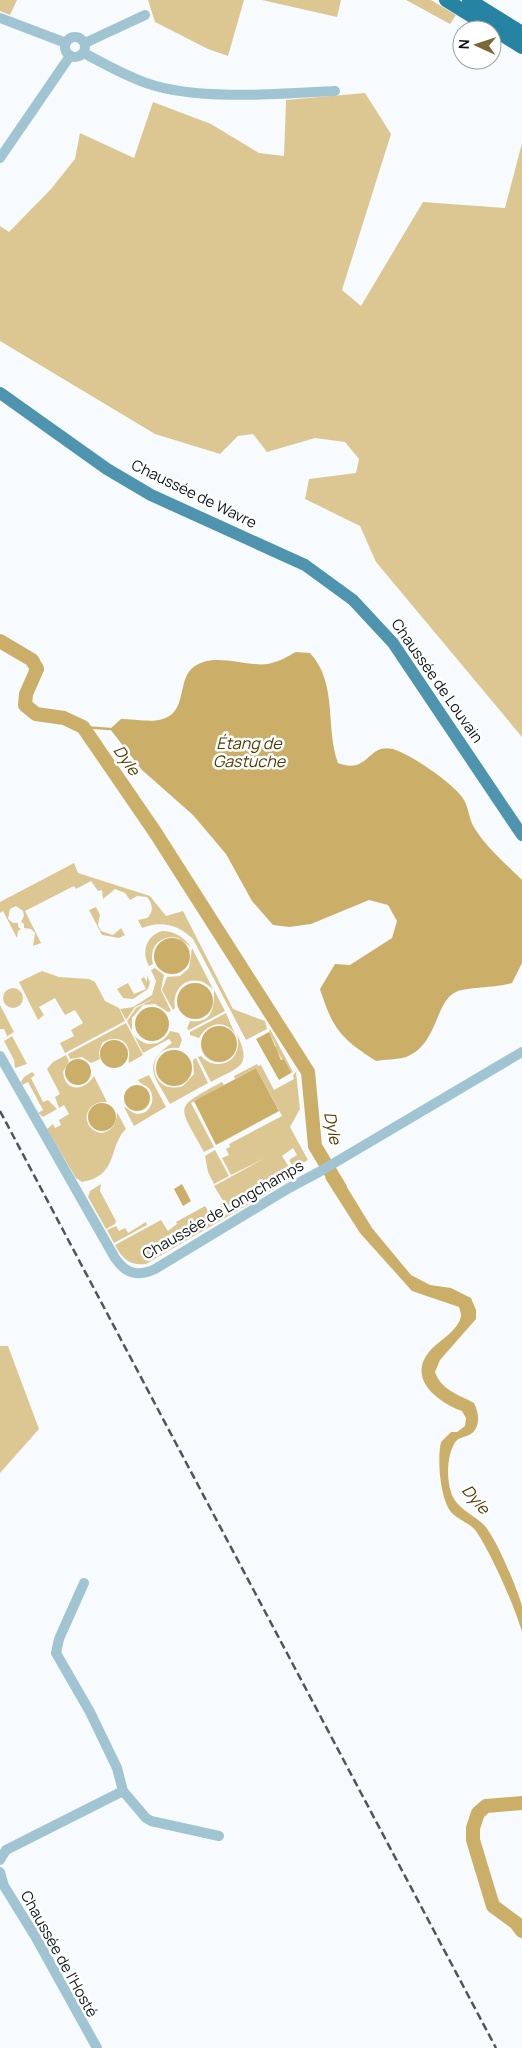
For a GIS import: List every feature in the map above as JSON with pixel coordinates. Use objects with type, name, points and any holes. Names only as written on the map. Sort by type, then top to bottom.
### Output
[{"type":"highway","points":[[446,0],[522,47]]},
{"type":"highway","points":[[469,0],[522,33]]},
{"type":"main road","name":"Chaussée de Wavre","points":[[0,393],[136,486],[305,565]]},
{"type":"main road","name":"Chaussée de Louvain","points":[[305,565],[353,600],[393,643],[522,835]]},
{"type":"street","points":[[66,43],[65,50],[70,56],[78,57],[84,48],[145,15]]},
{"type":"street","points":[[0,18],[66,43]]},
{"type":"street","points":[[66,43],[76,37],[84,48],[119,72],[147,84],[184,92],[275,95],[335,91]]},
{"type":"street","points":[[0,158],[70,56]]},
{"type":"street","name":"Chaussée de Longchamps","points":[[0,1056],[121,1267],[130,1272],[147,1273],[522,1052]]},
{"type":"street","points":[[84,1583],[66,1621],[56,1653],[90,1712],[120,1776],[123,1791],[148,1820],[219,1836]]},
{"type":"street","points":[[0,1860],[6,1850],[123,1791]]},
{"type":"street","name":"Chaussée de l'Hosté","points":[[0,1872],[4,1886],[35,1936],[97,2048]]},
{"type":"shaded area","points":[[0,0],[17,0],[10,15],[0,11]]},
{"type":"shaded area","points":[[148,0],[244,0],[228,56],[208,49],[155,22]]},
{"type":"shaded area","points":[[262,0],[341,0],[337,17]]},
{"type":"shaded area","points":[[406,0],[431,0],[456,15],[450,24]]},
{"type":"shaded area","points":[[365,93],[391,134],[342,290],[361,306],[423,202],[505,208],[522,143],[522,737],[376,562],[360,526],[305,499],[309,479],[356,473],[359,459],[345,442],[315,438],[267,452],[253,434],[238,436],[220,454],[155,434],[0,341],[0,226],[9,232],[51,189],[75,159],[80,133],[134,158],[153,102],[211,124],[259,153],[284,156],[286,100]]},
{"type":"shaded area","points":[[74,863],[78,873],[150,896],[166,916],[183,911],[233,1009],[265,1021],[267,1029],[246,1040],[193,939],[188,934],[176,927],[163,924],[142,928],[138,920],[147,918],[152,911],[151,902],[147,897],[137,896],[130,900],[125,893],[115,889],[103,899],[102,890],[98,891],[91,881],[76,889],[74,886],[25,911],[41,943],[33,946],[35,933],[31,929],[24,928],[24,924],[21,922],[24,916],[23,911],[16,906],[10,909],[8,919],[13,923],[18,923],[18,927],[21,929],[18,931],[17,938],[3,911],[0,913],[0,902]]},
{"type":"shaded area","points":[[96,907],[100,915],[98,925],[101,931],[113,935],[121,928],[125,935],[119,938],[102,935],[89,910]]},
{"type":"shaded area","points":[[162,931],[178,935],[191,947],[178,938],[172,937],[161,940],[154,947],[152,952],[153,964],[149,966],[145,955],[146,945],[152,937]]},
{"type":"shaded area","points":[[192,948],[213,989],[200,981],[188,981],[177,992],[174,1002],[175,1008],[173,1010],[162,990],[167,977],[180,976],[189,968]]},
{"type":"shaded area","points":[[155,968],[164,975],[161,990],[171,1011],[168,1012],[155,1004],[143,1005],[132,1018],[132,1031],[127,1021],[136,1008],[155,998],[135,1007],[126,1020],[120,1009],[133,1007],[152,995],[156,981],[151,970]]},
{"type":"shaded area","points":[[42,971],[59,977],[89,979],[95,982],[105,1001],[119,1008],[125,1021],[65,1053],[60,1043],[74,1036],[71,1030],[83,1023],[75,1010],[65,1015],[55,998],[39,1007],[44,1015],[38,1020],[19,982]]},
{"type":"shaded area","points":[[147,976],[150,982],[148,989],[133,999],[123,998],[117,989],[128,983],[134,994],[146,989],[141,979],[144,977],[147,982]]},
{"type":"shaded area","points":[[13,988],[20,991],[23,998],[20,1005],[13,1008],[6,1005],[3,998],[6,991]]},
{"type":"shaded area","points":[[214,990],[225,1011],[189,1030],[187,1029],[190,1021],[204,1020],[211,1013],[214,1002]]},
{"type":"shaded area","points":[[0,1005],[14,1032],[3,1039],[7,1036],[4,1029],[0,1029]]},
{"type":"shaded area","points":[[226,1013],[235,1034],[226,1026],[216,1024],[202,1033],[199,1038],[190,1035],[190,1032]]},
{"type":"shaded area","points":[[126,1023],[143,1055],[129,1063],[129,1053],[125,1043],[122,1040],[110,1039],[102,1043],[99,1053],[100,1059],[91,1063],[82,1057],[70,1059],[68,1054]]},
{"type":"shaded area","points":[[270,1029],[293,1072],[291,1073],[274,1047],[276,1046],[269,1032]]},
{"type":"shaded area","points":[[170,1031],[179,1033],[182,1040],[179,1048],[168,1049],[160,1053],[172,1043],[169,1039],[143,1053],[134,1035],[143,1042],[154,1044],[163,1040]]},
{"type":"shaded area","points":[[237,1034],[242,1045],[243,1060],[235,1069],[211,1082],[198,1057],[201,1056],[210,1063],[226,1063],[231,1060],[237,1050]]},
{"type":"shaded area","points":[[12,1036],[27,1064],[15,1068],[14,1060],[4,1041]]},
{"type":"shaded area","points":[[160,1054],[155,1061],[154,1069],[162,1084],[171,1087],[183,1086],[194,1074],[193,1060],[196,1058],[208,1083],[170,1104],[153,1071],[153,1065],[156,1058]]},
{"type":"shaded area","points":[[66,1055],[69,1061],[63,1072],[67,1084],[81,1087],[86,1085],[94,1076],[107,1102],[99,1102],[89,1109],[87,1120],[93,1130],[100,1133],[111,1129],[115,1123],[117,1112],[126,1129],[120,1136],[111,1160],[102,1174],[94,1179],[82,1182],[76,1178],[47,1129],[53,1124],[55,1128],[61,1125],[59,1120],[69,1114],[64,1105],[59,1108],[55,1097],[60,1094],[47,1069],[53,1062]]},
{"type":"shaded area","points":[[257,1064],[258,1066],[261,1065],[274,1090],[294,1079],[293,1075],[296,1072],[300,1109],[290,1127],[308,1160],[294,1168],[289,1160],[297,1155],[293,1148],[282,1156],[291,1170],[270,1181],[273,1190],[146,1264],[135,1264],[127,1260],[120,1254],[115,1245],[161,1220],[168,1231],[177,1224],[176,1222],[205,1206],[209,1212],[225,1204],[214,1186],[265,1158],[231,1175],[222,1158],[229,1155],[226,1149],[230,1147],[229,1144],[282,1116],[256,1068],[235,1079],[234,1076]]},
{"type":"shaded area","points":[[32,1072],[35,1075],[31,1078],[43,1102],[48,1100],[57,1109],[43,1117],[38,1113],[43,1110],[28,1082],[22,1085],[21,1082],[24,1077]]},
{"type":"shaded area","points":[[149,1075],[166,1107],[134,1126],[124,1107],[138,1114],[149,1109],[152,1102],[152,1094],[149,1088],[138,1080]]},
{"type":"shaded area","points":[[222,1082],[224,1085],[191,1103],[214,1147],[204,1152],[189,1125],[184,1109],[187,1103],[194,1098]]},
{"type":"shaded area","points":[[215,1150],[229,1176],[214,1184],[208,1172],[205,1156]]},
{"type":"shaded area","points":[[101,1184],[100,1191],[116,1221],[115,1224],[106,1229],[88,1197],[90,1191]]},
{"type":"shaded area","points":[[146,1222],[147,1225],[114,1243],[107,1230],[116,1226],[119,1231],[125,1228],[128,1233]]},
{"type":"shaded area","points":[[0,1346],[8,1346],[39,1429],[0,1473]]},
{"type":"water","name":"Étang de Gastuche","points":[[296,652],[310,653],[319,665],[324,678],[330,706],[334,749],[338,763],[348,766],[356,765],[384,748],[401,752],[421,763],[459,793],[467,807],[473,826],[485,843],[522,880],[522,963],[512,983],[456,992],[444,1004],[424,1043],[406,1057],[376,1061],[354,1046],[334,1023],[320,989],[335,964],[350,965],[392,938],[397,921],[388,905],[369,900],[311,924],[289,927],[273,925],[252,901],[226,854],[193,815],[142,770],[110,729],[121,719],[155,721],[169,716],[179,704],[185,679],[189,672],[203,662],[221,660],[250,664],[268,664],[279,661]]},
{"type":"water","points":[[172,938],[179,939],[185,943],[189,949],[189,963],[185,969],[179,973],[172,974],[165,973],[159,969],[155,963],[154,956],[155,949],[159,943],[165,939]]},
{"type":"water","points":[[195,983],[202,984],[208,988],[212,994],[212,1008],[208,1014],[202,1018],[195,1019],[188,1018],[182,1014],[178,1008],[177,1001],[178,994],[182,988],[188,984]]},
{"type":"water","points":[[152,1007],[159,1008],[164,1012],[168,1017],[168,1031],[164,1036],[159,1040],[152,1041],[145,1040],[140,1036],[136,1031],[135,1024],[136,1017],[140,1012],[145,1008]]},
{"type":"water","points":[[219,1026],[226,1027],[232,1031],[236,1037],[236,1051],[232,1057],[226,1061],[219,1062],[212,1061],[206,1057],[202,1051],[201,1044],[202,1037],[206,1031],[212,1027]]},
{"type":"water","points":[[269,1032],[281,1060],[284,1059],[291,1073],[279,1080],[256,1039]]},
{"type":"water","points":[[114,1040],[124,1044],[128,1054],[124,1064],[114,1068],[104,1064],[100,1054],[104,1044]]},
{"type":"water","points":[[174,1050],[181,1051],[187,1055],[191,1061],[191,1075],[187,1081],[181,1085],[174,1086],[167,1085],[161,1081],[157,1075],[156,1068],[157,1061],[161,1055],[167,1051]]},
{"type":"water","points":[[78,1059],[87,1063],[91,1072],[87,1081],[78,1085],[69,1081],[65,1072],[69,1063]]},
{"type":"water","points":[[256,1068],[279,1111],[216,1145],[194,1101]]},
{"type":"water","points":[[137,1085],[146,1089],[150,1098],[146,1107],[137,1111],[128,1107],[124,1098],[128,1089]]},
{"type":"water","points":[[102,1103],[112,1107],[116,1117],[112,1127],[102,1131],[92,1127],[88,1117],[92,1107]]},
{"type":"water","points":[[337,1171],[372,1228],[411,1275],[430,1285],[451,1288],[471,1298],[476,1310],[476,1319],[440,1360],[435,1372],[446,1388],[474,1403],[478,1415],[478,1423],[474,1431],[457,1440],[451,1451],[448,1465],[448,1480],[456,1502],[483,1524],[499,1550],[511,1575],[522,1606],[522,1632],[502,1580],[489,1553],[476,1531],[451,1512],[444,1498],[442,1488],[440,1468],[441,1442],[451,1432],[457,1432],[465,1426],[466,1418],[462,1411],[444,1402],[428,1388],[423,1380],[422,1371],[423,1362],[429,1352],[459,1322],[461,1315],[459,1307],[412,1291],[360,1233],[325,1178]]},
{"type":"water","points":[[182,1184],[191,1201],[183,1206],[174,1189]]},
{"type":"waterway","name":"Dyle","points":[[0,641],[32,660],[37,669],[26,694],[25,705],[36,714],[64,718],[83,727],[155,832],[308,1072],[315,1146],[340,1188]]},
{"type":"waterway","points":[[83,727],[110,729]]},
{"type":"waterway","points":[[522,1803],[486,1806],[478,1813],[473,1828],[473,1840],[493,1906],[516,1923],[522,1931]]},
{"type":"railway","points":[[0,1111],[496,2048]]}]
